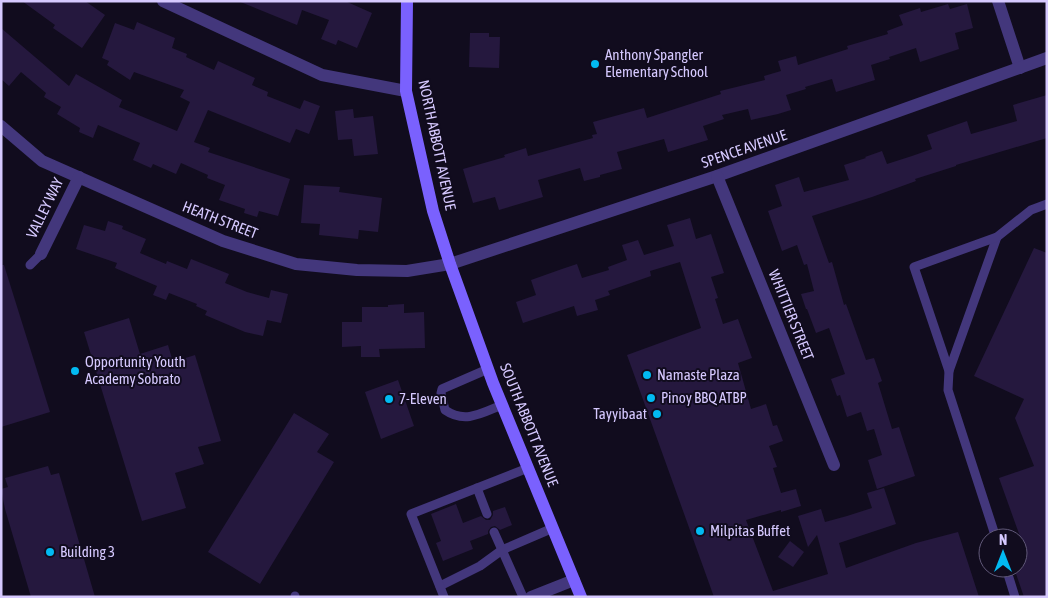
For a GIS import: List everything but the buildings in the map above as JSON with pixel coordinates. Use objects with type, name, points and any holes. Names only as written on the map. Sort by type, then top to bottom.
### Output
[{"type":"street","points":[[163,1],[322,75],[406,91]]},
{"type":"street","name":"NORTH ABBOTT AVENUE","points":[[407,1],[406,91],[433,211],[450,264]]},
{"type":"street","points":[[998,1],[1020,68]]},
{"type":"street","name":"SPENCE AVENUE","points":[[450,264],[717,176],[1047,58]]},
{"type":"street","name":"HEATH STREET","points":[[1,126],[42,161],[223,240],[296,264],[357,270],[407,272],[450,264]]},
{"type":"street","name":"WHITTIER STREET","points":[[717,176],[834,466]]},
{"type":"street","name":"VALLEY WAY","points":[[41,254],[79,177]]},
{"type":"street","name":"SOUTH ABBOTT AVENUE","points":[[450,264],[502,405],[581,597]]},
{"type":"street","points":[[530,597],[574,580]]},
{"type":"lane","points":[[949,371],[914,267],[998,237],[1031,210],[1047,204]]},
{"type":"lane","points":[[993,528],[948,390],[949,371],[998,237]]},
{"type":"lane","points":[[30,266],[41,254]]},
{"type":"lane","points":[[488,369],[442,389],[441,393],[445,410],[451,414],[472,417],[502,405]]},
{"type":"lane","points":[[444,597],[412,514],[528,468]]},
{"type":"lane","points":[[476,488],[487,514]]},
{"type":"lane","points":[[440,586],[480,566],[502,550],[554,528]]},
{"type":"lane","points":[[494,532],[524,597]]},
{"type":"lane","points":[[1009,578],[1015,597]]},
{"type":"place","name":"Anthony Spangler Elementary School","points":[[595,64]]},
{"type":"place","name":"Opportunity Youth Academy Sobrato","points":[[75,371]]},
{"type":"place","name":"Namaste Plaza","points":[[647,375]]},
{"type":"place","name":"Pinoy BBQ ATBP","points":[[651,398]]},
{"type":"place","name":"7-Eleven","points":[[389,399]]},
{"type":"place","name":"Tayyibaat","points":[[657,414]]},
{"type":"place","name":"Milpitas Buffet","points":[[700,531]]},
{"type":"place","name":"Building 3","points":[[50,552]]}]
